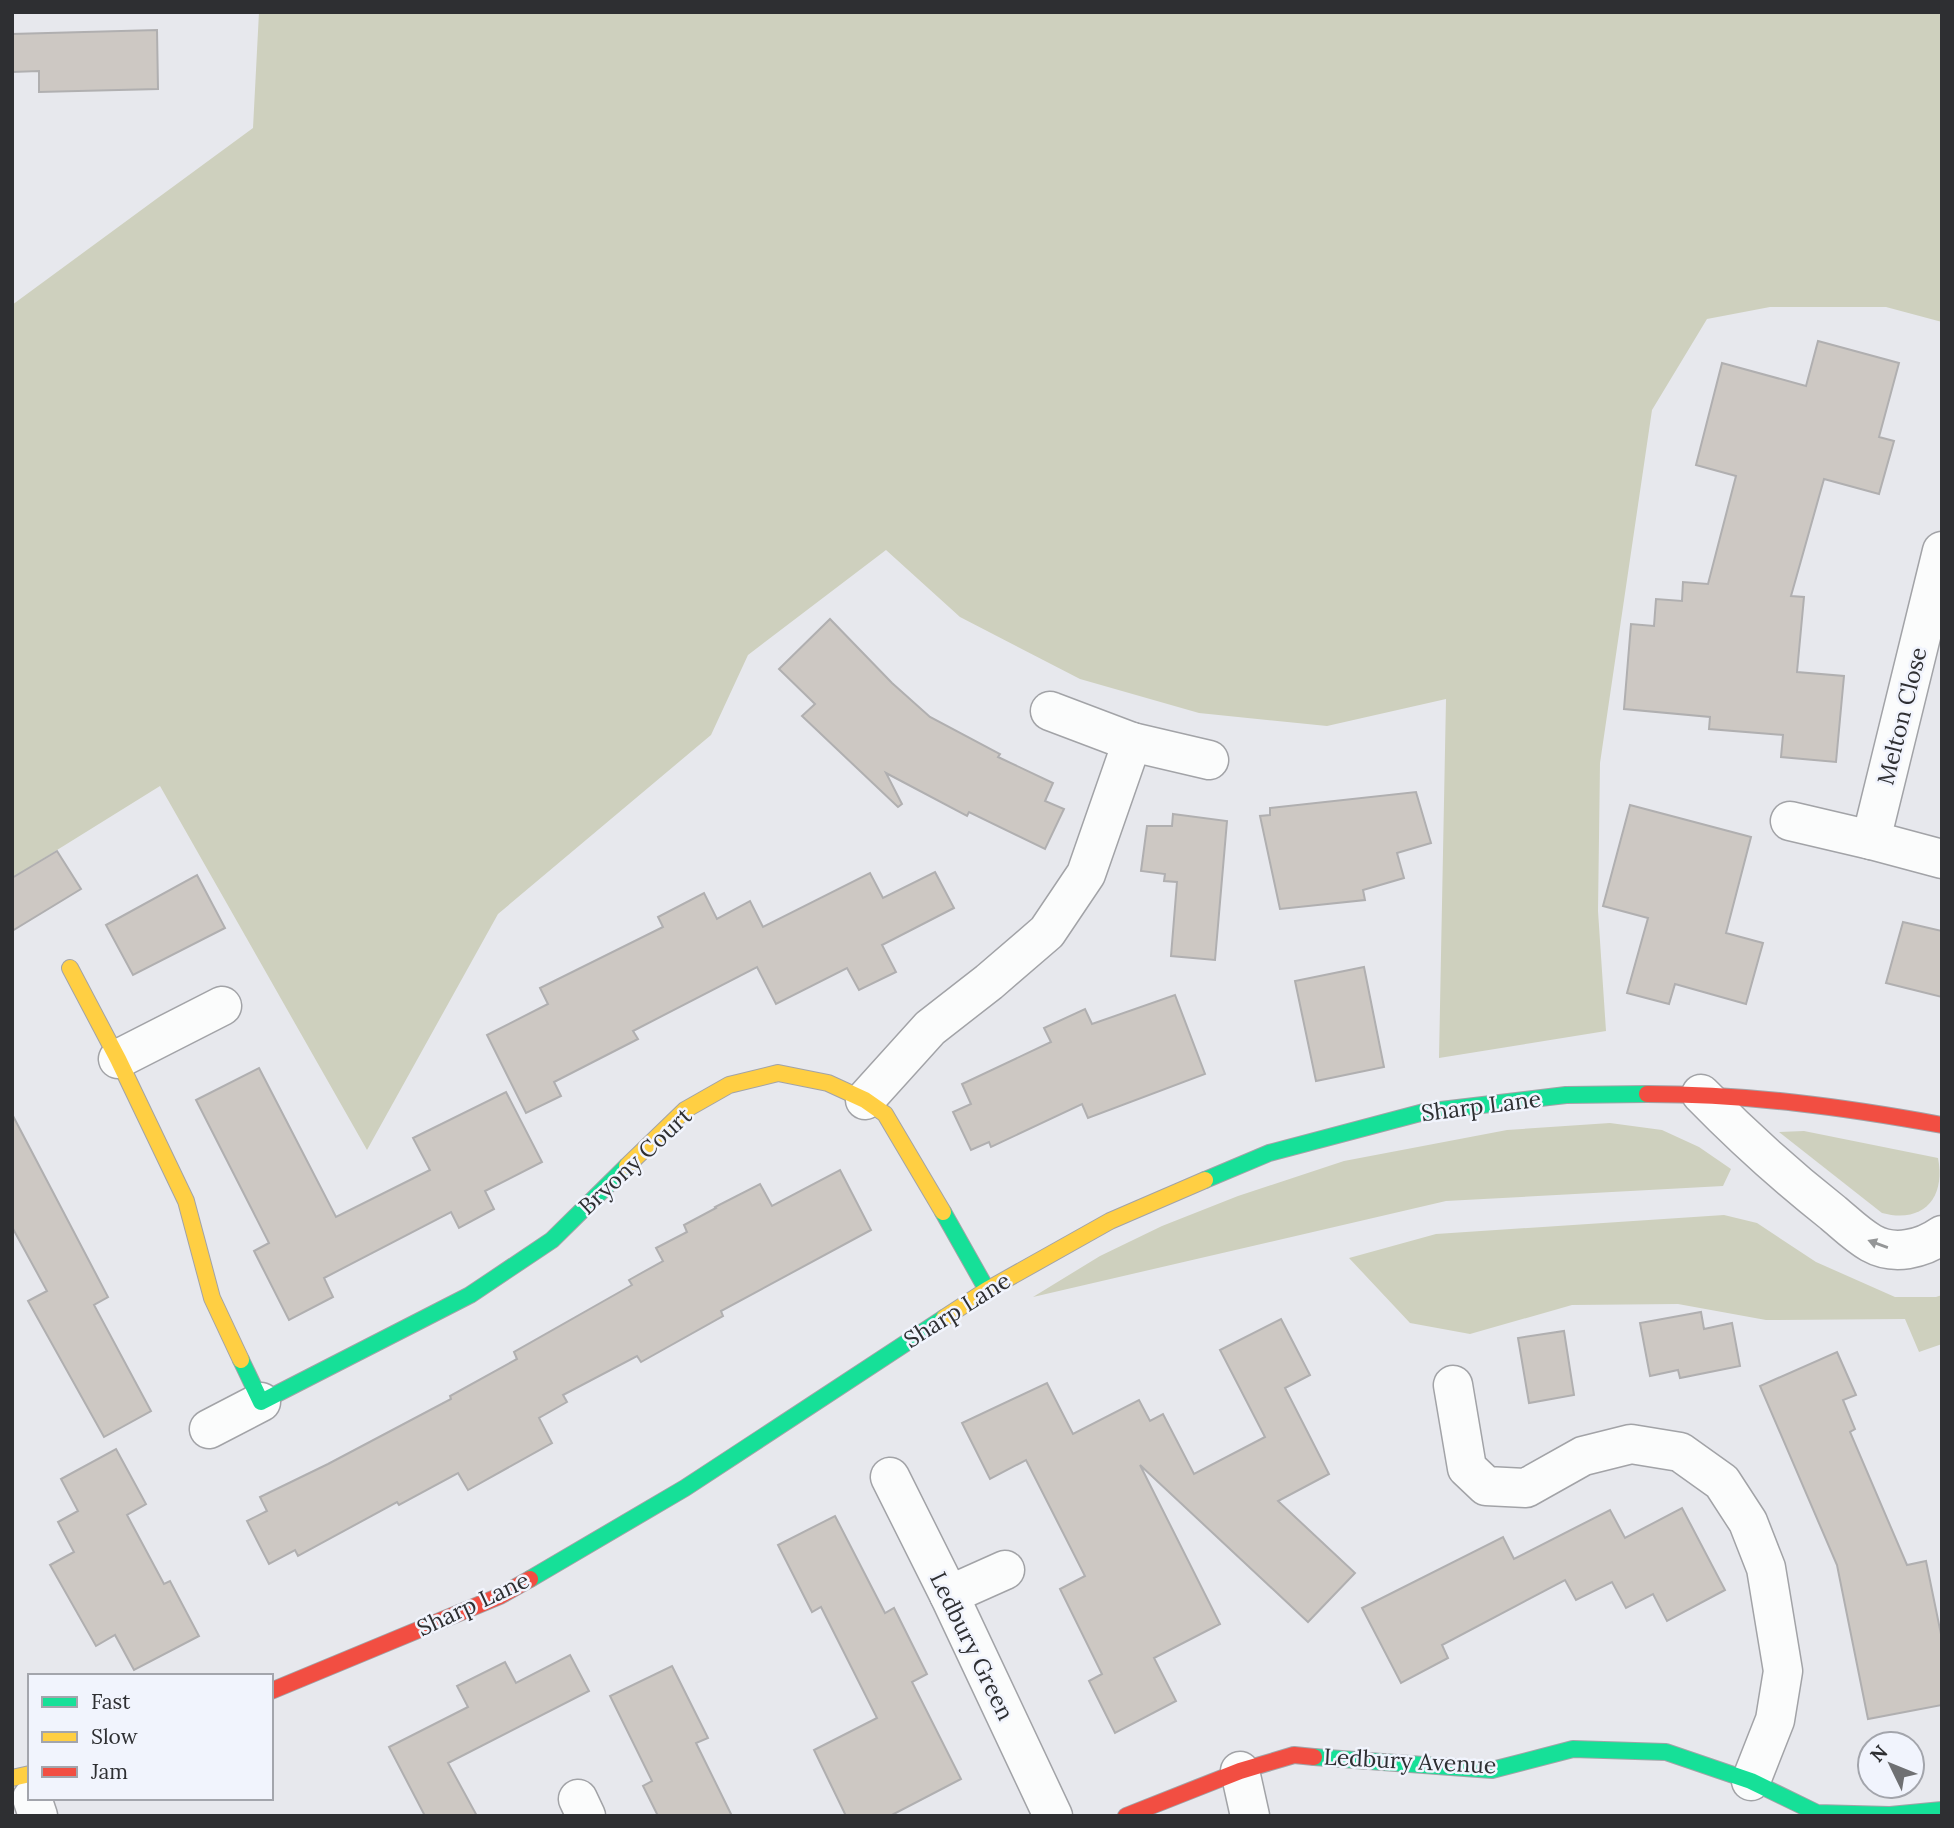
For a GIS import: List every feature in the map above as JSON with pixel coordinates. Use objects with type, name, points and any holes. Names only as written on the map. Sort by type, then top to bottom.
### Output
[{"type":"street","name":"Melton Close","points":[[1871,840],[1942,551]]},
{"type":"street","points":[[1050,711],[1132,742],[1209,760]]},
{"type":"street","points":[[865,1100],[930,1028],[1047,932],[1086,874],[1132,742]]},
{"type":"street","points":[[1790,821],[1942,859]]},
{"type":"street","points":[[69,968],[118,1059],[186,1201],[212,1298],[261,1402]]},
{"type":"street","points":[[118,1059],[222,1006]]},
{"type":"street","name":"Bryony Court","points":[[209,1429],[470,1295],[552,1240],[685,1110],[729,1085],[778,1073],[828,1083],[865,1100],[885,1114],[987,1290]]},
{"type":"street","points":[[1701,1094],[1800,1188],[1872,1244],[1897,1250],[1913,1249],[1942,1235]]},
{"type":"street","name":"Sharp Lane","points":[[273,1691],[500,1596],[685,1488],[987,1290],[1110,1221],[1269,1153],[1424,1112],[1566,1096],[1701,1094],[1774,1099],[1840,1107],[1942,1125]]},
{"type":"street","points":[[1453,1385],[1466,1468],[1486,1486],[1526,1488],[1583,1456],[1631,1444],[1680,1452],[1722,1482],[1748,1522],[1766,1568],[1783,1671],[1775,1720],[1751,1781]]},
{"type":"street","name":"Ledbury Green","points":[[890,1477],[1053,1816]]},
{"type":"street","points":[[949,1595],[1005,1570]]},
{"type":"street","name":"Ledbury Avenue","points":[[1126,1816],[1240,1771],[1294,1755],[1492,1770],[1573,1749],[1666,1752],[1751,1781],[1817,1813],[1890,1815],[1942,1810]]},
{"type":"street","points":[[1240,1771],[1250,1816]]},
{"type":"green space","points":[[259,12],[1942,12],[1942,322],[1886,307],[1770,307],[1707,319],[1652,410],[1600,763],[1598,911],[1606,1031],[1439,1058],[1446,699],[1327,726],[1199,713],[1080,679],[960,617],[886,550],[748,655],[711,735],[498,914],[367,1150],[160,786],[12,878],[12,305],[253,128]]},
{"type":"green space","points":[[1610,1123],[1662,1130],[1699,1147],[1731,1169],[1723,1186],[1446,1201],[1033,1297],[1100,1256],[1162,1226],[1238,1196],[1344,1161],[1507,1130]]},
{"type":"green space","points":[[1804,1131],[1938,1158],[1940,1172],[1935,1196],[1920,1211],[1909,1215],[1882,1213],[1779,1132]]},
{"type":"green space","points":[[1724,1215],[1757,1223],[1816,1262],[1895,1297],[1942,1295],[1942,1344],[1919,1352],[1905,1319],[1766,1320],[1678,1304],[1572,1305],[1470,1334],[1410,1323],[1349,1258],[1436,1234]]},
{"type":"building","points":[[157,30],[158,89],[39,92],[39,71],[12,72],[12,34]]},
{"type":"building","points":[[1818,341],[1899,363],[1879,437],[1894,441],[1879,494],[1824,479],[1791,596],[1804,597],[1797,672],[1844,676],[1836,762],[1781,757],[1783,735],[1709,729],[1710,717],[1624,709],[1631,624],[1654,626],[1656,599],[1682,601],[1683,582],[1708,584],[1736,476],[1696,465],[1722,363],[1806,386]]},
{"type":"building","points":[[830,619],[892,683],[930,717],[1000,754],[998,757],[1053,783],[1045,801],[1064,809],[1045,849],[969,812],[967,816],[886,773],[902,804],[898,807],[802,716],[815,704],[779,669]]},
{"type":"building","points":[[1416,792],[1431,843],[1397,853],[1404,878],[1363,890],[1365,900],[1280,909],[1260,816],[1270,815],[1270,808]]},
{"type":"building","points":[[1630,805],[1751,837],[1726,933],[1763,943],[1746,1004],[1675,984],[1669,1004],[1627,993],[1648,918],[1603,906]]},
{"type":"building","points":[[1173,814],[1227,821],[1215,960],[1171,956],[1177,882],[1164,881],[1165,874],[1141,871],[1147,826],[1172,826]]},
{"type":"building","points":[[57,851],[81,889],[12,931],[12,878]]},
{"type":"building","points":[[935,872],[954,908],[882,945],[896,972],[859,990],[847,968],[776,1004],[757,967],[633,1031],[638,1039],[554,1082],[561,1096],[526,1113],[487,1035],[548,1004],[540,988],[663,927],[658,917],[704,893],[717,919],[750,901],[763,927],[870,873],[883,898]]},
{"type":"building","points":[[197,875],[225,928],[133,975],[106,925]]},
{"type":"building","points":[[1903,922],[1942,931],[1942,997],[1886,983]]},
{"type":"building","points":[[1364,967],[1384,1067],[1316,1081],[1295,981]]},
{"type":"building","points":[[1175,995],[1205,1074],[1088,1118],[1082,1104],[991,1147],[989,1142],[971,1150],[953,1112],[971,1104],[962,1084],[1051,1042],[1044,1028],[1085,1009],[1092,1024]]},
{"type":"building","points":[[259,1068],[336,1217],[430,1170],[413,1138],[506,1092],[542,1162],[485,1191],[494,1209],[459,1228],[451,1212],[324,1278],[333,1297],[289,1320],[254,1251],[269,1243],[196,1100]]},
{"type":"building","points":[[12,1114],[108,1297],[94,1305],[151,1411],[104,1437],[28,1301],[47,1291],[12,1227]]},
{"type":"building","points":[[840,1170],[871,1230],[721,1311],[723,1316],[641,1362],[637,1356],[563,1395],[567,1402],[539,1418],[552,1443],[468,1490],[458,1473],[399,1505],[397,1502],[298,1556],[295,1550],[269,1564],[247,1521],[267,1511],[260,1497],[451,1399],[450,1396],[517,1359],[514,1352],[632,1285],[629,1280],[663,1261],[656,1248],[687,1232],[684,1225],[715,1207],[760,1184],[772,1206]]},
{"type":"building","points":[[1701,1312],[1704,1329],[1732,1323],[1740,1366],[1680,1378],[1678,1370],[1650,1376],[1640,1323]]},
{"type":"building","points":[[1281,1319],[1310,1375],[1285,1388],[1329,1474],[1278,1501],[1355,1573],[1308,1622],[1140,1465],[1220,1624],[1154,1658],[1176,1701],[1115,1733],[1089,1681],[1102,1674],[1060,1589],[1085,1576],[1026,1460],[990,1479],[962,1423],[1047,1383],[1073,1434],[1139,1400],[1150,1421],[1163,1414],[1194,1474],[1265,1437],[1220,1350]]},
{"type":"building","points":[[1564,1331],[1574,1395],[1529,1403],[1518,1338]]},
{"type":"building","points":[[1837,1352],[1856,1395],[1843,1400],[1855,1429],[1850,1432],[1907,1565],[1926,1561],[1942,1639],[1942,1705],[1868,1719],[1837,1565],[1760,1386]]},
{"type":"building","points":[[116,1449],[146,1504],[127,1515],[164,1584],[170,1581],[199,1636],[134,1670],[115,1635],[96,1646],[50,1565],[74,1552],[58,1522],[78,1511],[61,1479]]},
{"type":"building","points":[[1682,1508],[1725,1590],[1667,1621],[1653,1594],[1626,1608],[1612,1582],[1576,1600],[1565,1580],[1442,1645],[1448,1658],[1401,1683],[1362,1608],[1503,1537],[1514,1559],[1610,1510],[1625,1538]]},
{"type":"building","points":[[835,1516],[885,1613],[894,1608],[927,1674],[912,1682],[961,1779],[890,1816],[846,1816],[814,1750],[877,1718],[821,1607],[812,1612],[778,1545]]},
{"type":"building","points":[[570,1655],[589,1691],[448,1763],[477,1816],[425,1816],[389,1747],[468,1707],[457,1686],[505,1662],[516,1683]]},
{"type":"building","points":[[672,1666],[708,1738],[696,1743],[732,1816],[658,1816],[643,1786],[652,1781],[610,1696]]},
{"type":"traffic: fast","points":[[1205,1180],[1269,1153],[1424,1112],[1566,1095],[1647,1094]]},
{"type":"traffic: fast","points":[[241,1360],[261,1402],[470,1295],[552,1240],[627,1166]]},
{"type":"traffic: fast","points":[[943,1212],[987,1290]]},
{"type":"traffic: fast","points":[[530,1579],[685,1488],[944,1318]]},
{"type":"traffic: fast","points":[[1314,1757],[1492,1770],[1573,1749],[1666,1752],[1751,1781],[1817,1813],[1890,1815],[1942,1810]]},
{"type":"traffic: slow","points":[[70,968],[118,1059],[186,1201],[212,1298],[241,1360]]},
{"type":"traffic: slow","points":[[627,1166],[685,1110],[729,1085],[778,1073],[828,1083],[865,1100],[885,1114],[943,1212]]},
{"type":"traffic: slow","points":[[944,1318],[987,1290],[1110,1221],[1205,1180]]},
{"type":"traffic: slow","points":[[12,1778],[28,1774]]},
{"type":"traffic: jam","points":[[1647,1094],[1722,1096],[1795,1103],[1942,1125]]},
{"type":"traffic: jam","points":[[273,1690],[500,1596],[530,1579]]},
{"type":"traffic: jam","points":[[1126,1816],[1240,1771],[1294,1755],[1314,1757]]}]
